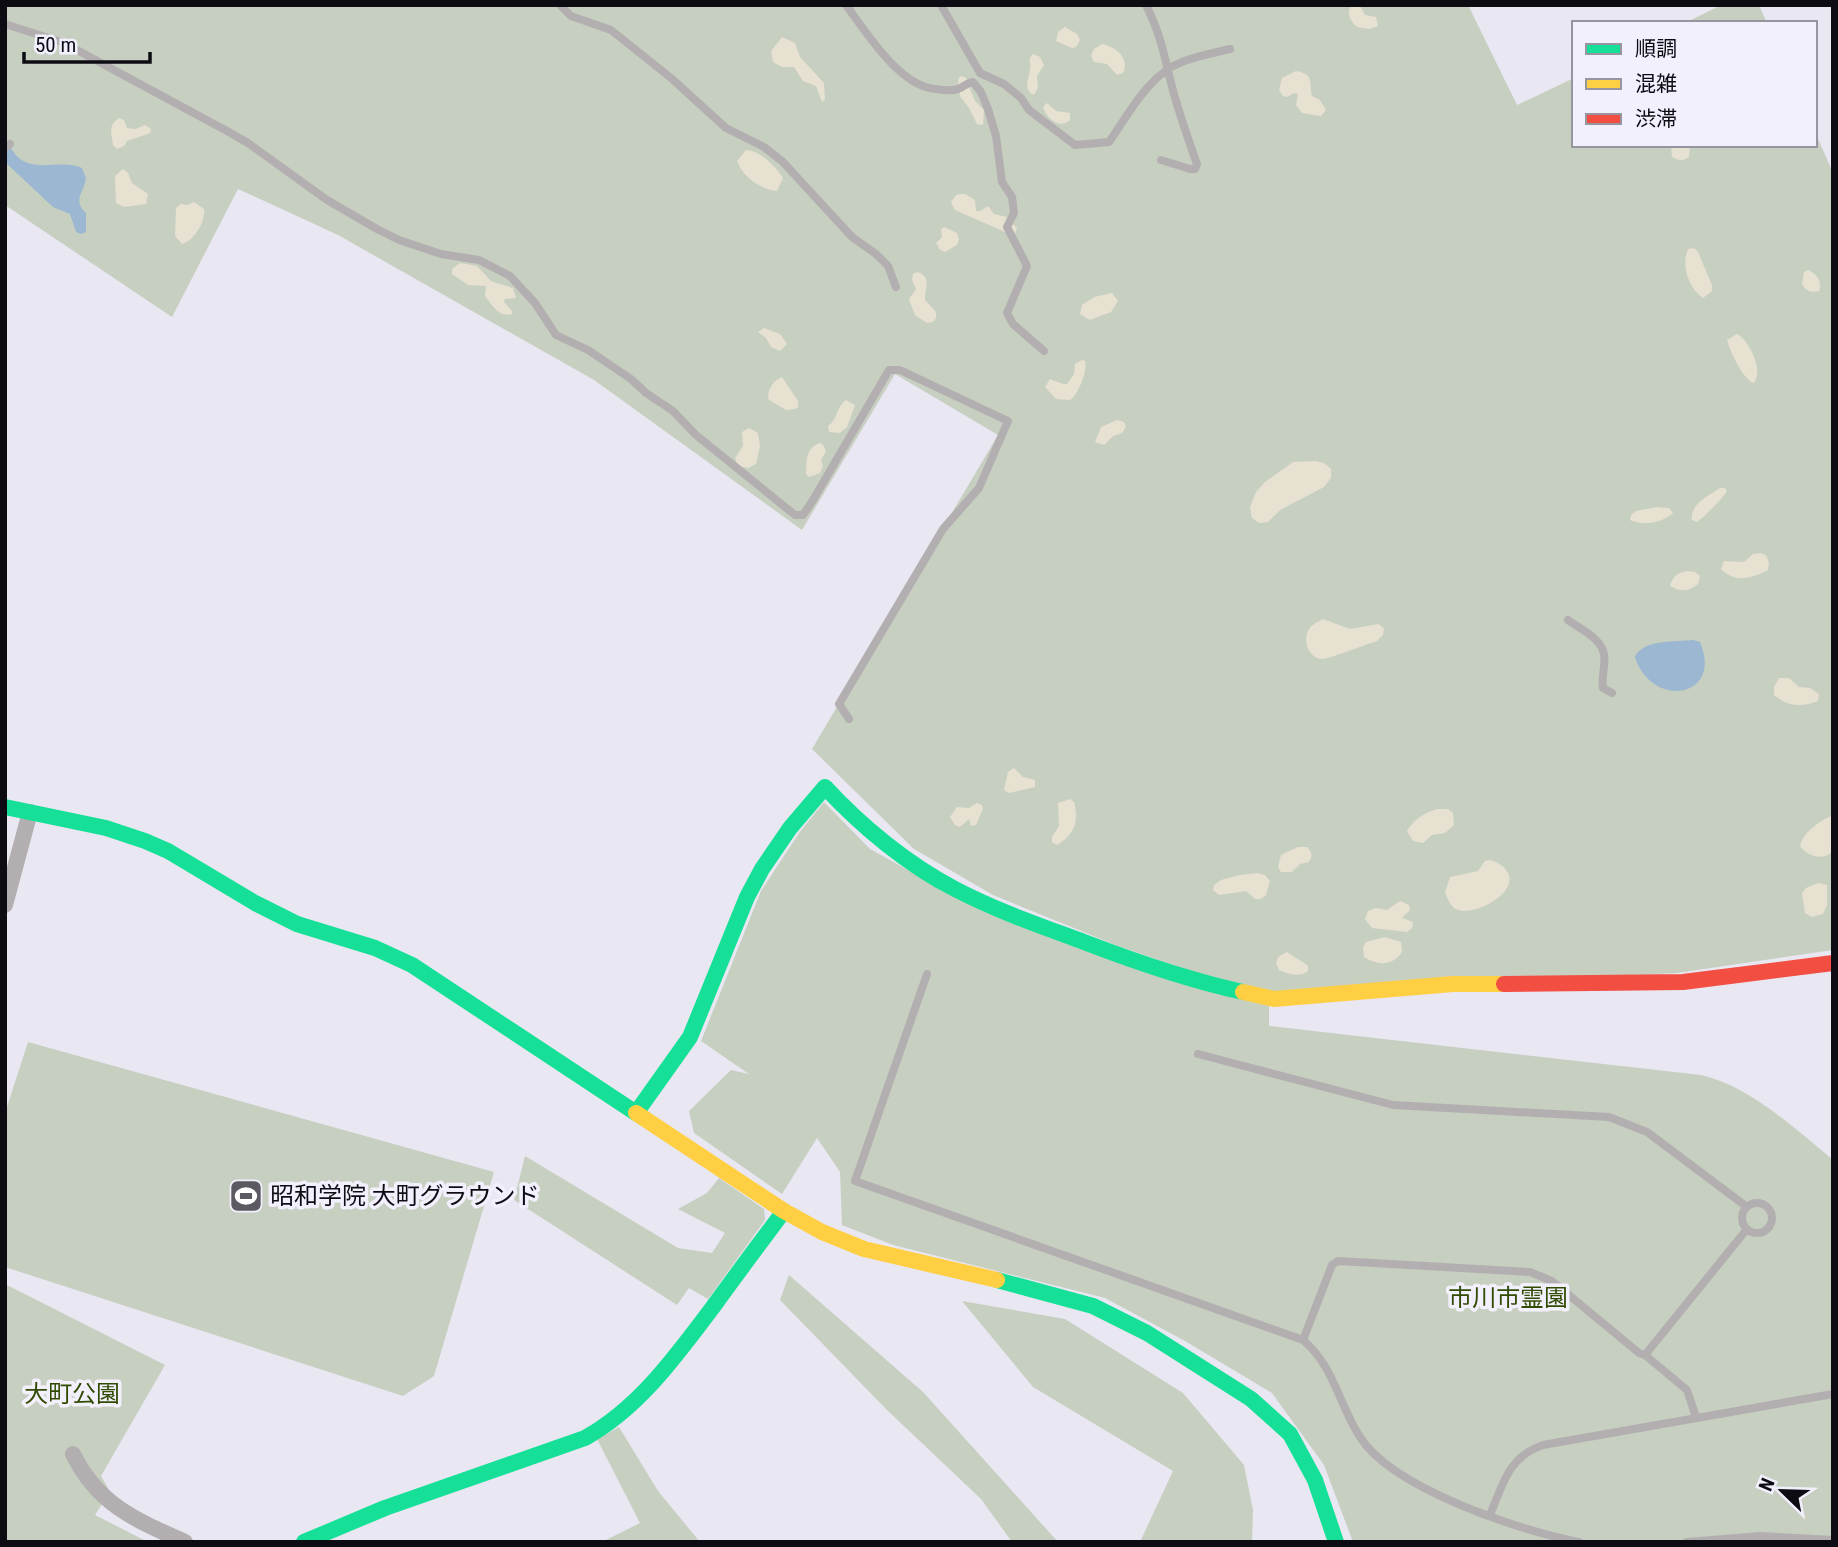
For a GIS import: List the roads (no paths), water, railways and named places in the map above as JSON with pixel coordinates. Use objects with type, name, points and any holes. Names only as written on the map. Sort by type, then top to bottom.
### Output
[{"type":"street","points":[[636,1113],[690,1037],[747,897],[762,869],[790,828],[825,788],[850,814],[927,873],[955,889],[1004,912],[1158,970],[1274,999],[1453,984],[1683,982],[1833,963]]},
{"type":"street","points":[[5,807],[106,828],[145,841],[169,851],[255,903],[297,924],[375,948],[412,965],[784,1211],[822,1232],[864,1249],[1040,1290],[1093,1306],[1147,1333],[1251,1399],[1290,1434],[1315,1480],[1336,1542]]},
{"type":"street","points":[[5,905],[30,812]]},
{"type":"street","points":[[304,1542],[385,1508],[585,1438],[605,1427],[633,1404],[685,1344],[784,1211]]},
{"type":"street","points":[[73,1454],[84,1476],[105,1499],[129,1517],[185,1542]]},
{"type":"lane","points":[[560,5],[571,16],[611,30],[671,78],[726,128],[764,147],[783,162],[852,237],[888,266],[896,286]]},
{"type":"lane","points":[[846,5],[878,49],[914,84],[933,89],[959,89],[973,82],[981,92],[996,136],[1003,183],[1012,197],[1014,214],[1007,227],[1027,266],[1007,313],[1013,324],[1044,351]]},
{"type":"lane","points":[[941,5],[980,73],[1004,84],[1021,98],[1029,110],[1074,145],[1109,142],[1140,97],[1168,69],[1181,62],[1230,49]]},
{"type":"lane","points":[[1146,5],[1163,43],[1184,129],[1197,164],[1195,169],[1190,169],[1161,160]]},
{"type":"lane","points":[[5,24],[64,43],[227,131],[248,143],[327,201],[377,229],[429,251],[479,260],[510,276],[535,303],[556,335],[588,350],[631,379],[673,411],[696,435],[795,515],[803,515],[813,500],[890,370],[900,370],[1008,421],[979,488],[943,529],[839,704],[849,719]]},
{"type":"lane","points":[[1568,620],[1593,637],[1600,646],[1604,654],[1601,679],[1603,688],[1612,693]]},
{"type":"lane","points":[[927,974],[855,1181],[1303,1340],[1322,1359],[1347,1414],[1374,1455],[1390,1469],[1422,1486],[1534,1532],[1579,1542]]},
{"type":"lane","points":[[1198,1054],[1393,1105],[1609,1117],[1647,1132],[1747,1207]]},
{"type":"lane","points":[[1754,1203],[1769,1209],[1772,1217],[1763,1231],[1755,1233],[1747,1229],[1742,1218],[1747,1207],[1754,1203]]},
{"type":"lane","points":[[1645,1355],[1747,1229]]},
{"type":"lane","points":[[1303,1340],[1332,1265],[1338,1261],[1530,1272],[1552,1281],[1687,1390],[1696,1418]]},
{"type":"lane","points":[[1490,1515],[1513,1463],[1531,1449],[1833,1394]]},
{"type":"lane","points":[[1687,1542],[1760,1536],[1833,1540]]},
{"type":"water","points":[[5,141],[20,159],[27,163],[82,168],[86,178],[79,200],[86,213],[86,232],[76,232],[70,214],[53,207],[5,162]]},
{"type":"water","points":[[1693,640],[1700,642],[1705,661],[1702,676],[1694,686],[1669,690],[1655,685],[1643,674],[1635,657],[1639,651],[1652,644]]},
{"type":"place","name":"昭和学院 大町グラウンド","points":[[246,1196]]},
{"type":"park label","name":"市川市霊園","points":[[1508,1298]]},
{"type":"park label","name":"大町公園","points":[[72,1394]]}]
